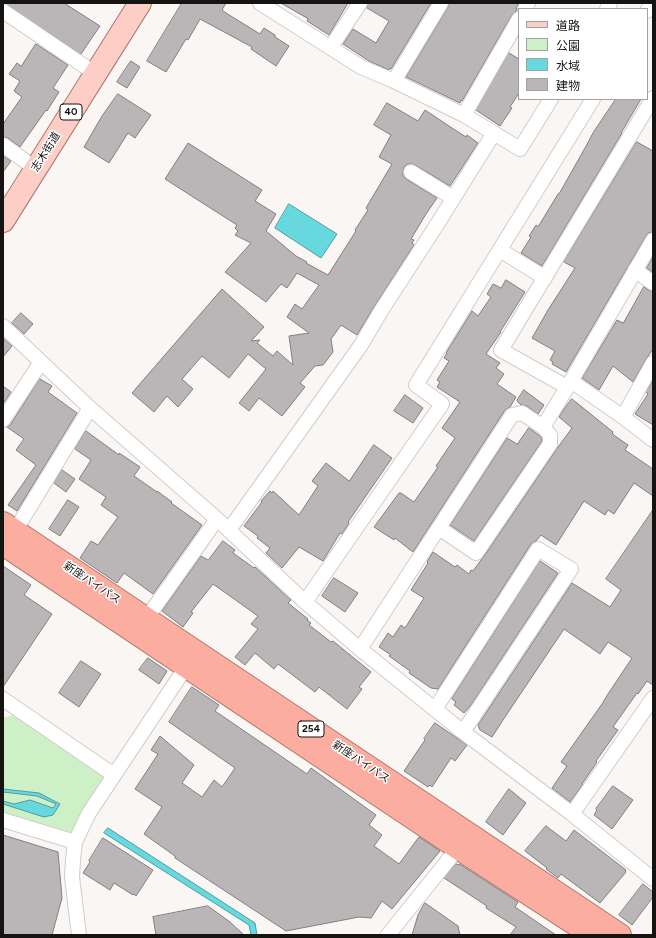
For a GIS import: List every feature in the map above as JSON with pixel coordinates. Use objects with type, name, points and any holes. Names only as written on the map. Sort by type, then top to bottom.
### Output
[{"type":"highway","name":"新座バイパス","points":[[7,533],[146,619],[620,935]]},
{"type":"highway","name":"新座バイパス","points":[[7,533],[187,667],[458,848],[592,935]]},
{"type":"main road","name":"志木街道","points":[[3,221],[140,3]]},
{"type":"street","points":[[260,3],[361,67],[394,81],[464,115],[520,149],[550,100]]},
{"type":"street","points":[[331,47],[360,3]]},
{"type":"street","points":[[394,81],[441,3]]},
{"type":"street","points":[[3,11],[96,74]]},
{"type":"street","points":[[464,115],[518,21]]},
{"type":"street","points":[[653,98],[501,350],[569,384],[653,440]]},
{"type":"street","points":[[305,602],[442,404],[416,385],[592,100]]},
{"type":"street","points":[[229,530],[361,345],[494,133]]},
{"type":"street","points":[[3,145],[36,169]]},
{"type":"street","points":[[411,172],[453,198]]},
{"type":"street","points":[[542,427],[569,384],[653,240]]},
{"type":"street","points":[[500,250],[545,278]]},
{"type":"street","points":[[635,270],[653,283]]},
{"type":"street","points":[[3,326],[90,408],[229,530],[305,602],[360,649],[463,732],[572,814],[653,879]]},
{"type":"street","points":[[3,420],[41,362]]},
{"type":"street","points":[[622,418],[653,363]]},
{"type":"street","points":[[7,533],[90,408]]},
{"type":"street","points":[[360,649],[512,415],[522,413],[542,427],[550,435],[550,444],[476,553],[439,528]]},
{"type":"street","points":[[146,619],[217,520]]},
{"type":"street","points":[[435,709],[538,549],[571,569],[463,732]]},
{"type":"street","points":[[79,935],[72,877],[75,842],[89,813],[187,667]]},
{"type":"street","points":[[572,814],[653,698]]},
{"type":"street","points":[[3,699],[114,775]]},
{"type":"street","points":[[3,820],[75,842]]},
{"type":"street","points":[[388,935],[458,848]]},
{"type":"green space","points":[[13,715],[102,774],[104,781],[73,833],[3,812],[3,718]]},
{"type":"water","points":[[289,204],[337,234],[321,258],[275,228]]},
{"type":"water","points":[[3,789],[39,793],[60,804],[53,815],[44,817],[3,804],[3,801],[14,804],[30,800],[53,808],[56,804],[37,796],[3,792]]},
{"type":"water","points":[[108,828],[255,923],[257,935],[251,935],[249,925],[104,833]]},
{"type":"building","points":[[5,3],[64,3],[100,26],[81,54]]},
{"type":"building","points":[[182,3],[226,3],[222,10],[226,13],[260,34],[264,28],[289,46],[276,66],[251,49],[252,47],[200,19],[188,40],[186,39],[166,72],[147,61]]},
{"type":"building","points":[[281,3],[348,3],[329,35],[307,21],[308,19]]},
{"type":"building","points":[[368,3],[431,3],[389,70],[369,61],[343,44],[353,29],[376,43],[389,21],[367,8]]},
{"type":"building","points":[[449,3],[518,3],[516,11],[512,15],[460,103],[406,77]]},
{"type":"building","points":[[36,44],[68,65],[53,88],[59,92],[47,111],[46,110],[20,147],[8,138],[3,137],[3,124],[22,97],[14,91],[20,81],[9,74],[17,63],[21,66]]},
{"type":"building","points":[[509,53],[518,58],[518,95],[510,107],[512,108],[500,126],[476,110]]},
{"type":"building","points":[[131,61],[140,67],[127,88],[117,82]]},
{"type":"building","points":[[118,94],[151,115],[135,138],[128,133],[109,163],[84,147],[102,116]]},
{"type":"building","points":[[615,100],[640,100],[542,266],[521,253],[531,237],[529,236],[536,225],[538,227],[559,194],[593,133]]},
{"type":"building","points":[[387,103],[418,121],[425,110],[466,137],[467,135],[478,143],[450,186],[415,165],[407,164],[404,167],[403,176],[406,179],[437,198],[411,239],[414,240],[412,243],[414,245],[357,335],[341,325],[331,339],[333,352],[323,365],[315,366],[300,383],[305,387],[282,416],[259,398],[249,411],[239,403],[266,369],[248,354],[229,378],[202,356],[182,379],[193,389],[178,407],[167,396],[154,412],[132,393],[222,289],[264,327],[251,341],[260,340],[257,343],[273,356],[277,351],[293,365],[289,336],[309,333],[287,317],[295,304],[302,309],[319,285],[297,273],[287,288],[281,284],[266,302],[225,272],[251,243],[235,235],[238,231],[235,228],[237,225],[165,179],[188,143],[262,190],[255,201],[276,214],[266,231],[296,256],[328,275],[356,231],[355,230],[368,210],[366,208],[392,164],[379,157],[391,135],[374,125]]},
{"type":"building","points":[[637,142],[653,151],[653,232],[648,233],[646,236],[566,372],[552,364],[553,362],[550,360],[555,351],[532,338],[575,268],[564,262]]},
{"type":"building","points":[[3,156],[11,161],[3,172]]},
{"type":"building","points":[[653,257],[653,273],[647,268]]},
{"type":"building","points":[[506,280],[525,292],[486,354],[500,363],[496,368],[504,374],[497,384],[516,397],[510,407],[505,410],[413,552],[395,538],[394,540],[374,527],[399,493],[414,502],[438,467],[436,466],[455,438],[442,428],[460,402],[437,387],[440,382],[437,380],[449,361],[444,358],[472,311],[478,316],[491,297],[487,294],[493,284],[501,288]]},
{"type":"building","points":[[644,287],[653,291],[653,349],[633,382],[613,366],[599,390],[582,378],[617,320],[623,323]]},
{"type":"building","points":[[21,313],[33,324],[24,334],[12,323]]},
{"type":"building","points":[[3,338],[12,346],[3,357]]},
{"type":"building","points":[[40,379],[52,386],[48,392],[77,413],[17,511],[8,505],[36,465],[16,450],[24,439],[7,427],[10,425]]},
{"type":"building","points":[[653,380],[653,425],[635,414],[648,394],[646,392]]},
{"type":"building","points":[[3,386],[11,392],[3,404]]},
{"type":"building","points":[[524,390],[544,405],[538,414],[527,406],[521,405],[517,401]]},
{"type":"building","points":[[405,395],[423,408],[413,423],[394,411]]},
{"type":"building","points":[[572,399],[613,432],[612,433],[615,436],[628,445],[625,450],[653,469],[653,496],[634,483],[614,514],[608,510],[605,515],[584,501],[556,545],[541,535],[531,544],[438,689],[431,688],[409,673],[410,671],[379,647],[388,633],[393,637],[401,625],[405,628],[424,598],[411,590],[433,552],[455,567],[457,565],[469,574],[471,570],[473,571],[572,428],[559,417]]},
{"type":"building","points":[[529,428],[542,438],[542,441],[474,541],[450,525],[507,438],[517,444]]},
{"type":"building","points":[[86,431],[119,455],[119,453],[140,467],[134,476],[157,491],[202,525],[153,594],[124,573],[117,583],[80,558],[91,541],[98,545],[118,517],[101,505],[106,497],[79,479],[91,460],[75,449]]},
{"type":"building","points":[[374,445],[392,458],[348,522],[349,523],[342,534],[340,533],[323,561],[299,547],[282,568],[266,553],[270,548],[257,538],[258,536],[244,526],[262,502],[261,501],[270,491],[272,493],[273,491],[299,515],[318,486],[312,481],[326,463],[349,481]]},
{"type":"building","points":[[62,470],[75,479],[66,492],[54,483]]},
{"type":"building","points":[[68,500],[79,507],[60,536],[49,529]]},
{"type":"building","points":[[653,510],[653,685],[647,681],[627,707],[613,727],[618,730],[570,802],[552,788],[567,766],[561,762],[632,658],[608,642],[600,654],[564,629],[492,737],[480,730],[478,725],[572,583],[610,607],[621,590],[606,579]]},
{"type":"building","points":[[223,541],[235,550],[233,553],[254,568],[255,567],[291,600],[288,603],[308,619],[307,620],[311,623],[309,625],[331,642],[333,641],[371,672],[359,687],[362,689],[347,709],[319,687],[315,692],[278,664],[274,669],[255,653],[245,665],[235,657],[258,629],[251,624],[258,616],[213,584],[191,612],[193,613],[183,627],[162,611],[201,556],[208,560]]},
{"type":"building","points":[[540,561],[558,573],[471,705],[464,713],[454,705],[456,702],[452,699]]},
{"type":"building","points":[[3,566],[31,585],[24,595],[52,614],[3,687]]},
{"type":"building","points":[[334,578],[358,593],[345,612],[322,596]]},
{"type":"building","points":[[148,658],[167,671],[159,684],[139,670]]},
{"type":"building","points":[[81,661],[101,674],[79,707],[59,693]]},
{"type":"building","points":[[192,687],[219,705],[215,711],[307,774],[311,768],[376,815],[369,825],[382,835],[374,846],[399,864],[419,837],[440,851],[392,909],[382,901],[371,918],[359,917],[286,931],[175,858],[175,856],[144,834],[162,807],[135,789],[158,754],[151,750],[160,736],[194,765],[182,783],[202,797],[214,780],[222,787],[235,768],[169,722]]},
{"type":"building","points":[[435,723],[467,745],[455,761],[451,758],[432,787],[430,785],[428,787],[404,771]]},
{"type":"building","points":[[613,786],[633,800],[612,829],[594,815],[597,810],[596,809]]},
{"type":"building","points":[[509,789],[526,803],[503,835],[486,822]]},
{"type":"building","points":[[546,826],[566,841],[574,830],[626,870],[626,872],[600,903],[561,874],[558,878],[525,851]]},
{"type":"building","points":[[3,835],[58,852],[62,898],[52,935],[3,935]]},
{"type":"building","points":[[103,838],[153,870],[136,896],[114,883],[110,890],[83,873]]},
{"type":"building","points":[[456,864],[461,865],[518,902],[515,907],[556,935],[510,935],[516,927],[444,878]]},
{"type":"building","points":[[643,884],[653,892],[653,897],[632,925],[619,915]]},
{"type":"building","points":[[425,903],[458,926],[460,935],[412,935],[418,915]]},
{"type":"building","points":[[208,906],[230,922],[244,935],[156,935],[153,917]]}]
